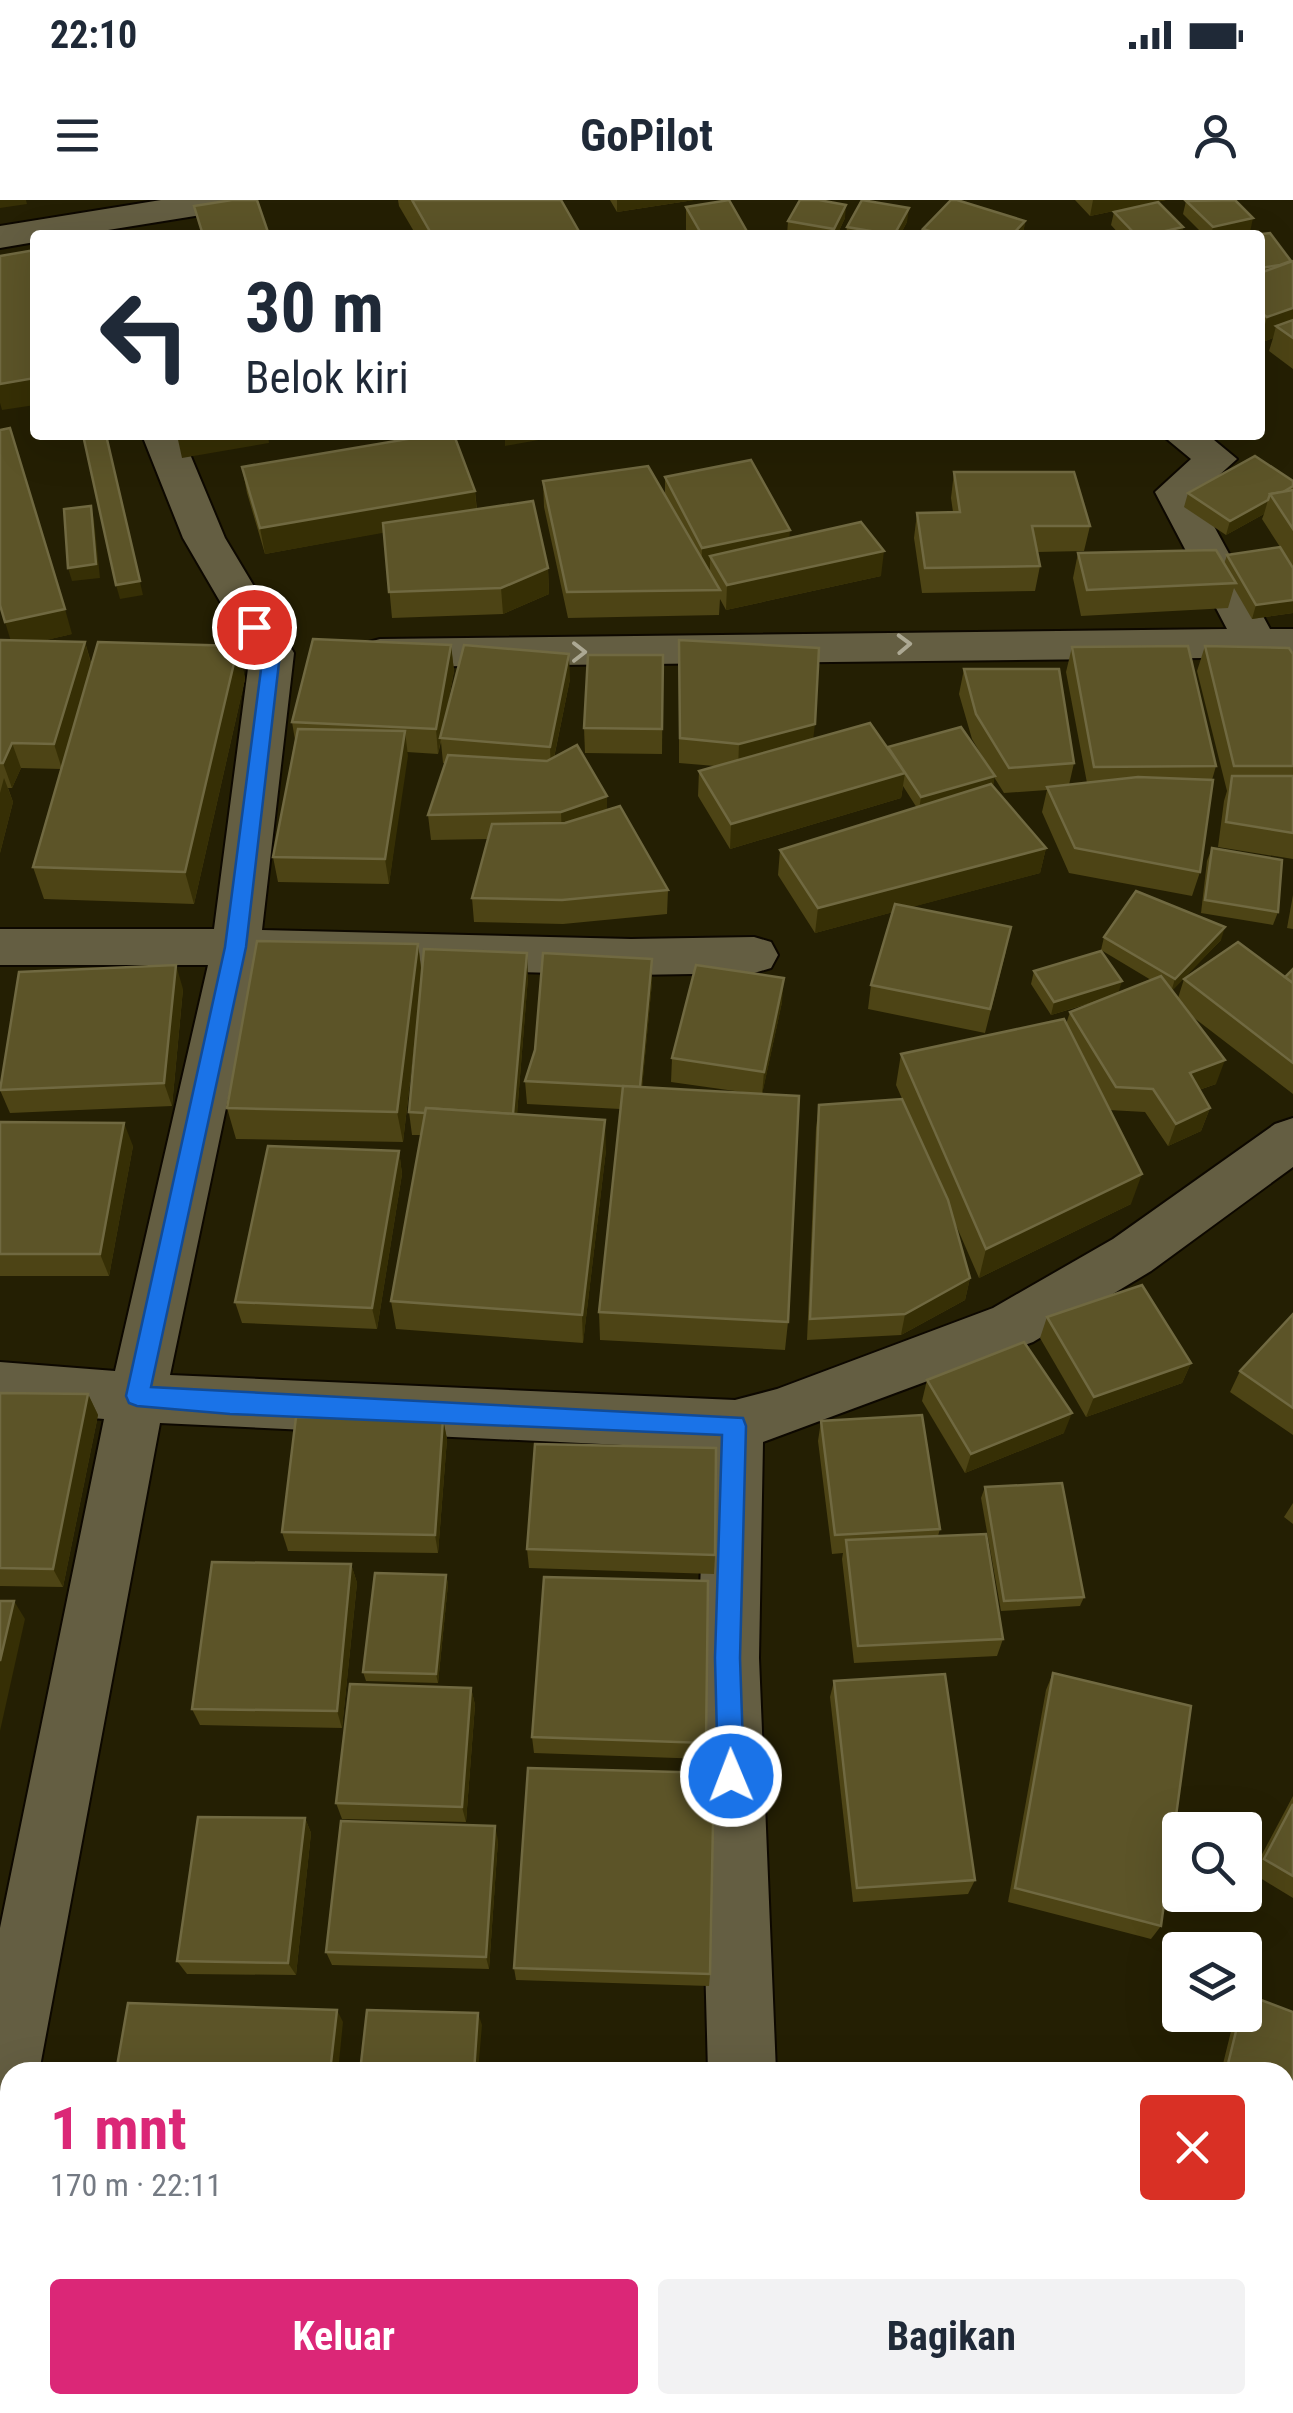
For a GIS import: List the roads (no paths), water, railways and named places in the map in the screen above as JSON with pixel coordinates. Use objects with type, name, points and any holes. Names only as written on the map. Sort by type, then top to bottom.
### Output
[{"type":"street","points":[[41,230],[226,200]]},
{"type":"street","points":[[0,237],[30,232]]},
{"type":"street","points":[[164,440],[204,538],[310,653],[615,652],[990,641],[1274,642]]},
{"type":"street","points":[[1190,440],[1218,459],[1176,492],[1274,642]]},
{"type":"street","points":[[7,2062],[137,1396],[236,947],[310,653]]},
{"type":"street","points":[[0,947],[236,947],[631,957],[754,955]]},
{"type":"street","points":[[0,1386],[249,1405],[734,1426],[780,1413],[1013,1325],[1132,1256],[1293,1139]]},
{"type":"street","points":[[734,1426],[728,1658],[742,2062]]}]
